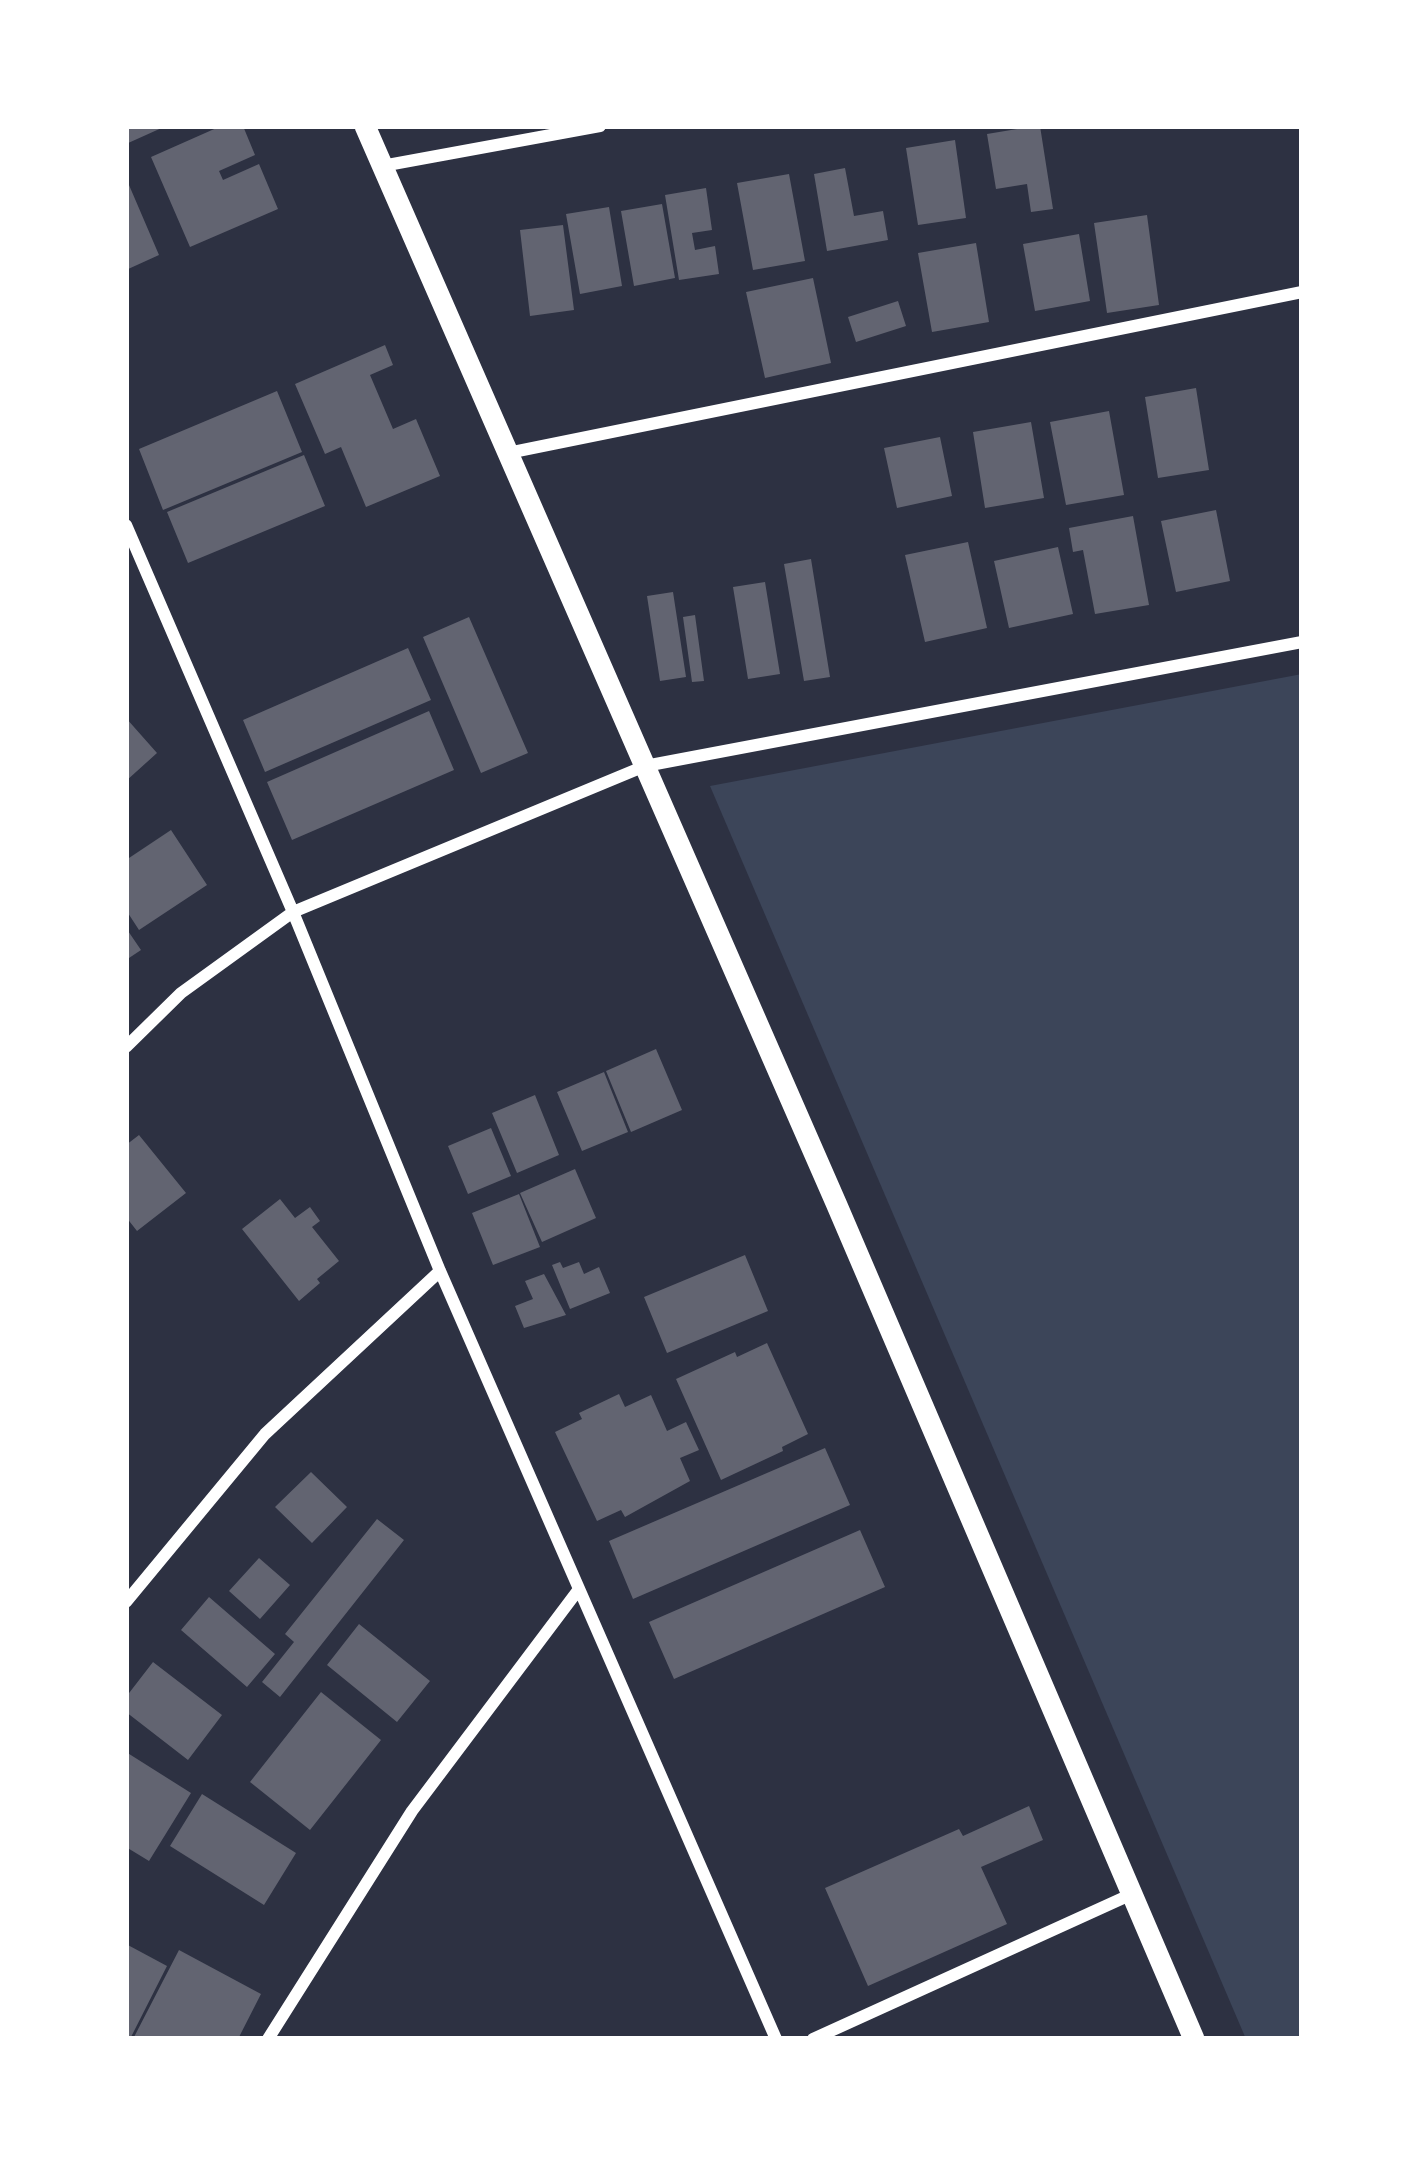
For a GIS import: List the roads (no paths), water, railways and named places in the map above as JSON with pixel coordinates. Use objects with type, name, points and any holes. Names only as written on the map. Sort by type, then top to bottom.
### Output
[{"type":"street","points":[[365,126],[1194,2039]]},
{"type":"street","points":[[382,166],[600,126]]},
{"type":"street","points":[[508,453],[1302,292]]},
{"type":"street","points":[[126,525],[131,552],[292,912],[440,1271],[776,2039]]},
{"type":"street","points":[[126,1047],[181,993],[292,912],[645,766],[1302,642]]},
{"type":"street","points":[[126,1601],[266,1434],[440,1271]]},
{"type":"street","points":[[268,2039],[412,1811],[579,1589]]},
{"type":"street","points":[[813,2039],[1132,1894]]}]
